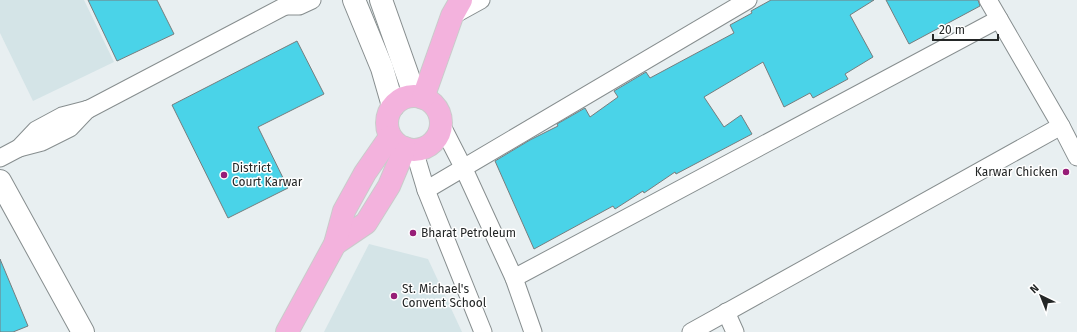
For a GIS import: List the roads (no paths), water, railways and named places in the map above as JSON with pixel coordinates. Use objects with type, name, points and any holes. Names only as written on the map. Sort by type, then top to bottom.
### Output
[{"type":"main road","points":[[419,97],[433,73],[457,8]]},
{"type":"main road","points":[[406,97],[419,97],[430,102],[435,107],[439,114],[440,122],[438,134],[430,145],[422,148],[403,145],[387,129],[389,113],[393,106],[406,97]]},
{"type":"main road","points":[[287,332],[335,244],[344,211],[365,173],[403,145]]},
{"type":"street","points":[[0,158],[19,148],[36,130],[62,116],[88,109],[288,3],[299,6],[312,0]]},
{"type":"street","points":[[354,0],[382,68],[393,106]]},
{"type":"street","points":[[381,0],[419,97]]},
{"type":"street","points":[[457,8],[481,0]]},
{"type":"street","points":[[426,190],[748,0]]},
{"type":"street","points":[[988,0],[1061,126],[1077,157]]},
{"type":"street","points":[[514,278],[999,19]]},
{"type":"street","points":[[440,122],[463,167],[514,278],[533,332]]},
{"type":"street","points":[[691,332],[1061,126]]},
{"type":"street","points":[[403,145],[426,190],[483,332]]},
{"type":"street","points":[[0,181],[82,332]]},
{"type":"street","points":[[726,312],[735,332]]},
{"type":"place","name":"Karwar Chicken","points":[[1066,172]]},
{"type":"place","name":"District Court Karwar","points":[[224,175]]},
{"type":"place","name":"Bharat Petroleum","points":[[413,233]]},
{"type":"place","name":"St. Michael's Convent School","points":[[394,296]]}]
